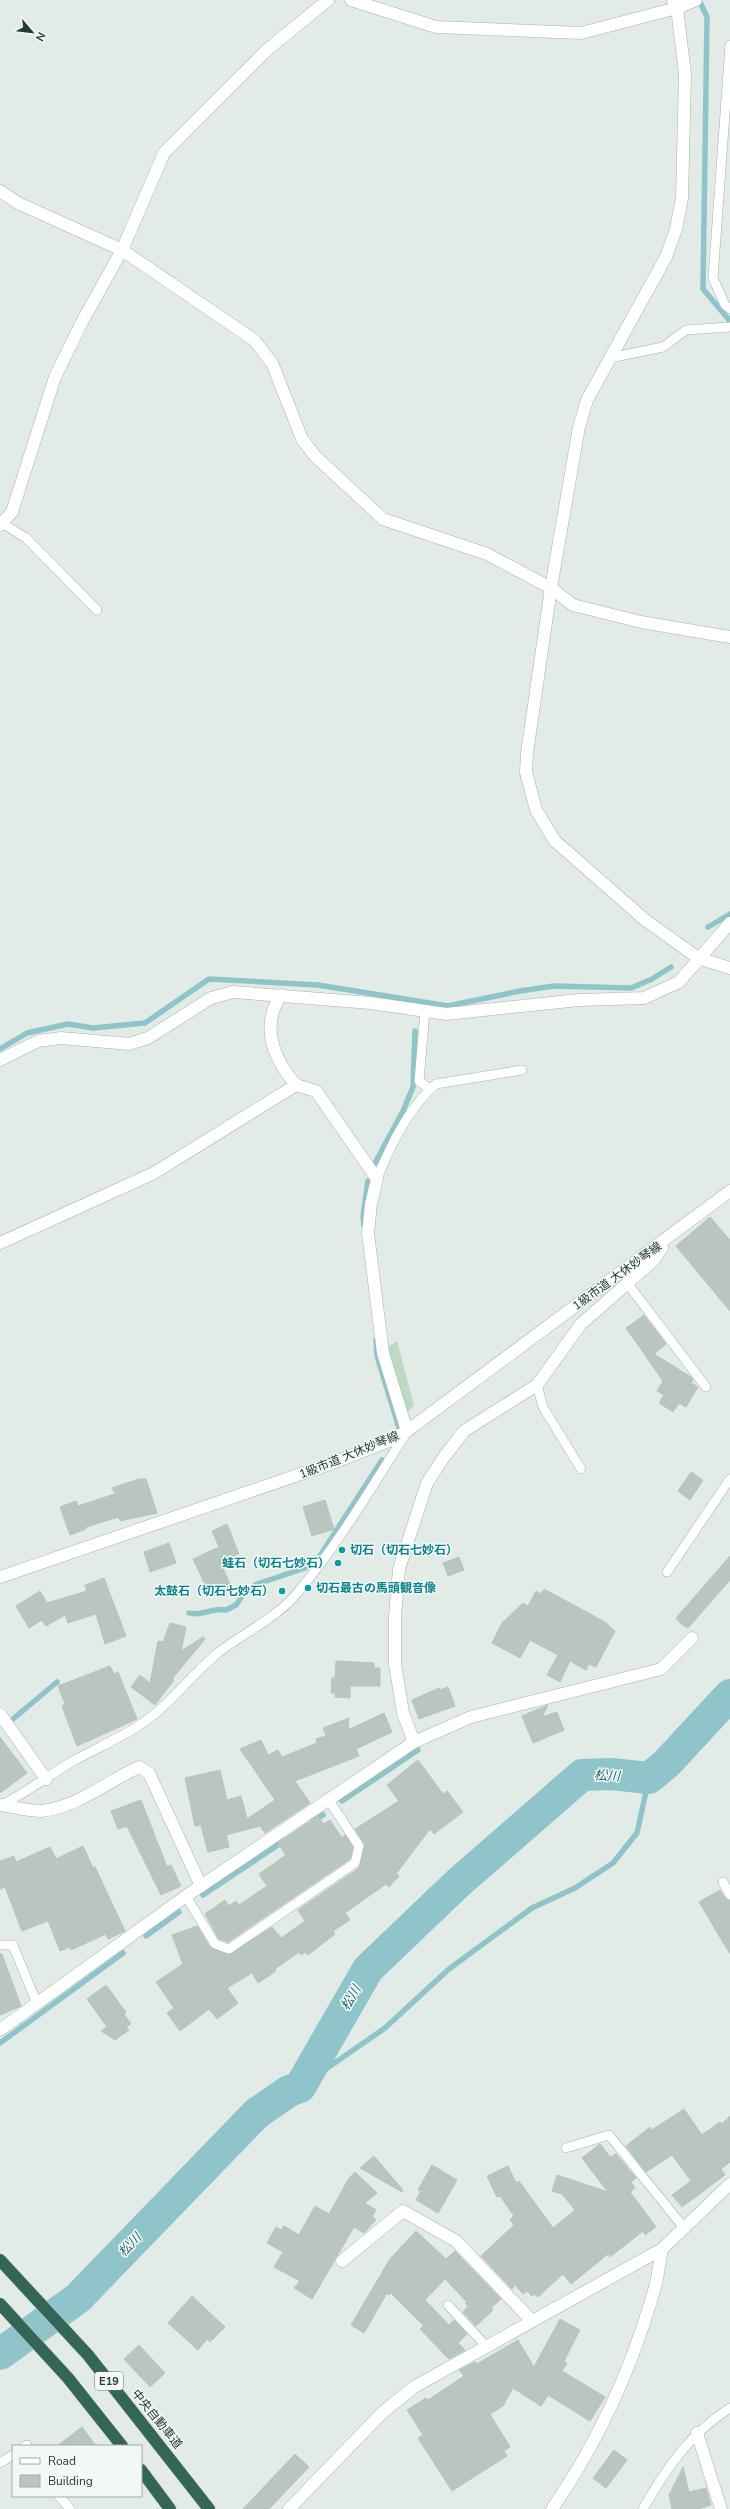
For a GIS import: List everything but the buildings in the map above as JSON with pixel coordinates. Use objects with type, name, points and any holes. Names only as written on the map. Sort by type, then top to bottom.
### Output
[{"type":"highway","name":"中央自動車道","points":[[0,2260],[88,2356],[209,2509]]},
{"type":"highway","name":"E19","points":[[0,2304],[68,2378],[121,2445]]},
{"type":"highway","points":[[142,2471],[170,2509]]},
{"type":"street","points":[[1,524],[12,512],[55,377],[82,322],[122,250],[164,153],[268,49],[328,0]]},
{"type":"street","points":[[350,0],[436,27],[526,32],[581,33],[684,3],[685,74],[682,198],[676,229],[666,257],[587,400],[579,427],[551,588],[527,754],[526,772],[536,810],[555,841],[644,919],[698,958],[730,968]]},
{"type":"street","points":[[0,191],[18,203],[122,250],[254,340],[272,363],[302,439],[316,456],[383,519],[487,554],[551,588],[573,605],[641,622],[730,637]]},
{"type":"street","points":[[0,1060],[38,1041],[61,1038],[129,1044],[148,1038],[211,998],[233,992],[371,1003],[446,1014],[579,1000],[644,998],[679,982],[698,958],[730,923]]},
{"type":"street","points":[[281,995],[272,1009],[270,1031],[274,1051],[284,1072],[296,1085],[316,1091],[377,1179],[371,1204],[368,1233],[383,1353],[407,1430]]},
{"type":"street","points":[[0,1243],[154,1173],[296,1085]]},
{"type":"street","name":"1級市道 大休妙琴線","points":[[0,1577],[330,1464],[389,1441],[407,1430],[667,1240],[730,1191]]},
{"type":"street","points":[[414,1742],[403,1713],[395,1664],[395,1616],[399,1569],[406,1543],[428,1483],[444,1457],[464,1431],[537,1385],[581,1324],[654,1260],[667,1240]]},
{"type":"street","points":[[0,2030],[186,1896],[414,1742],[471,1717],[661,1669],[692,1638]]},
{"type":"street","points":[[0,1714],[46,1779]]},
{"type":"street","points":[[1,1805],[41,1811],[75,1801],[117,1776],[139,1767],[150,1773],[201,1886]]},
{"type":"street","points":[[289,2509],[382,2413],[414,2387],[662,2249],[685,2229],[730,2184]]},
{"type":"street","points":[[342,2261],[403,2211],[456,2241],[532,2321]]},
{"type":"street","points":[[552,2509],[613,2403],[641,2332],[654,2292],[662,2249]]},
{"type":"street","points":[[697,2433],[721,2509]]},
{"type":"lane","points":[[730,45],[712,278],[725,305],[730,309]]},
{"type":"lane","points":[[610,358],[663,347],[686,330],[728,328]]},
{"type":"lane","points":[[1,524],[26,538],[97,610]]},
{"type":"lane","points":[[425,1011],[420,1081],[430,1089]]},
{"type":"lane","points":[[377,1179],[391,1145],[430,1089],[436,1084],[522,1070]]},
{"type":"lane","points":[[628,1284],[706,1387]]},
{"type":"lane","points":[[537,1385],[543,1407],[581,1469]]},
{"type":"lane","points":[[1,1805],[46,1779],[74,1760],[118,1738],[156,1713],[200,1668],[221,1651],[273,1616],[298,1593],[357,1510],[407,1430]]},
{"type":"lane","points":[[667,1572],[730,1480]]},
{"type":"lane","points":[[186,1896],[215,1944],[229,1949],[355,1863],[359,1846],[328,1800]]},
{"type":"lane","points":[[723,1882],[730,1895]]},
{"type":"lane","points":[[0,1945],[13,1945],[37,2004]]},
{"type":"lane","points":[[566,2148],[609,2135],[685,2229]]},
{"type":"lane","points":[[448,2305],[486,2346]]},
{"type":"lane","points":[[643,2509],[676,2456],[697,2433],[730,2408]]},
{"type":"lane","points":[[0,2463],[12,2456]]},
{"type":"lane","points":[[60,2497],[70,2509]]},
{"type":"green space","points":[[397,1341],[414,1405],[407,1414],[387,1347]]},
{"type":"waterway","points":[[699,0],[707,17],[703,289],[730,321]]},
{"type":"waterway","points":[[708,927],[730,914]]},
{"type":"waterway","points":[[0,1049],[27,1033],[68,1024],[93,1028],[145,1023],[209,979],[318,985],[448,1006],[520,991],[554,986],[631,988],[652,979],[671,967]]},
{"type":"waterway","points":[[375,1163],[403,1111],[413,1087],[415,1031]]},
{"type":"waterway","points":[[364,1226],[363,1216],[368,1181]]},
{"type":"waterway","points":[[376,1340],[377,1356],[399,1428]]},
{"type":"waterway","points":[[189,1613],[198,1614],[221,1609],[226,1610],[236,1605],[245,1592],[257,1584],[314,1565],[382,1460]]},
{"type":"waterway","points":[[13,1719],[57,1682]]},
{"type":"waterway","name":"松川","points":[[0,2354],[78,2298],[257,2113],[289,2091],[300,2087],[368,1969],[458,1883],[582,1775],[611,1774],[649,1778],[666,1764],[730,1695]]},
{"type":"waterway","points":[[342,1801],[418,1750]]},
{"type":"waterway","points":[[300,2087],[385,2028],[449,1969],[532,1908],[575,1888],[613,1863],[637,1833],[649,1778]]},
{"type":"waterway","points":[[313,1821],[323,1815]]},
{"type":"waterway","points":[[203,1895],[284,1841]]},
{"type":"waterway","points":[[146,1936],[179,1912]]},
{"type":"waterway","points":[[0,2043],[123,1953]]},
{"type":"place","name":"切石（切石七妙石）","points":[[342,1550]]},
{"type":"place","name":"蛙石（切石七妙石）","points":[[338,1563]]},
{"type":"place","name":"切石最古の馬頭観音像","points":[[308,1588]]},
{"type":"place","name":"太鼓石（切石七妙石）","points":[[282,1591]]}]
